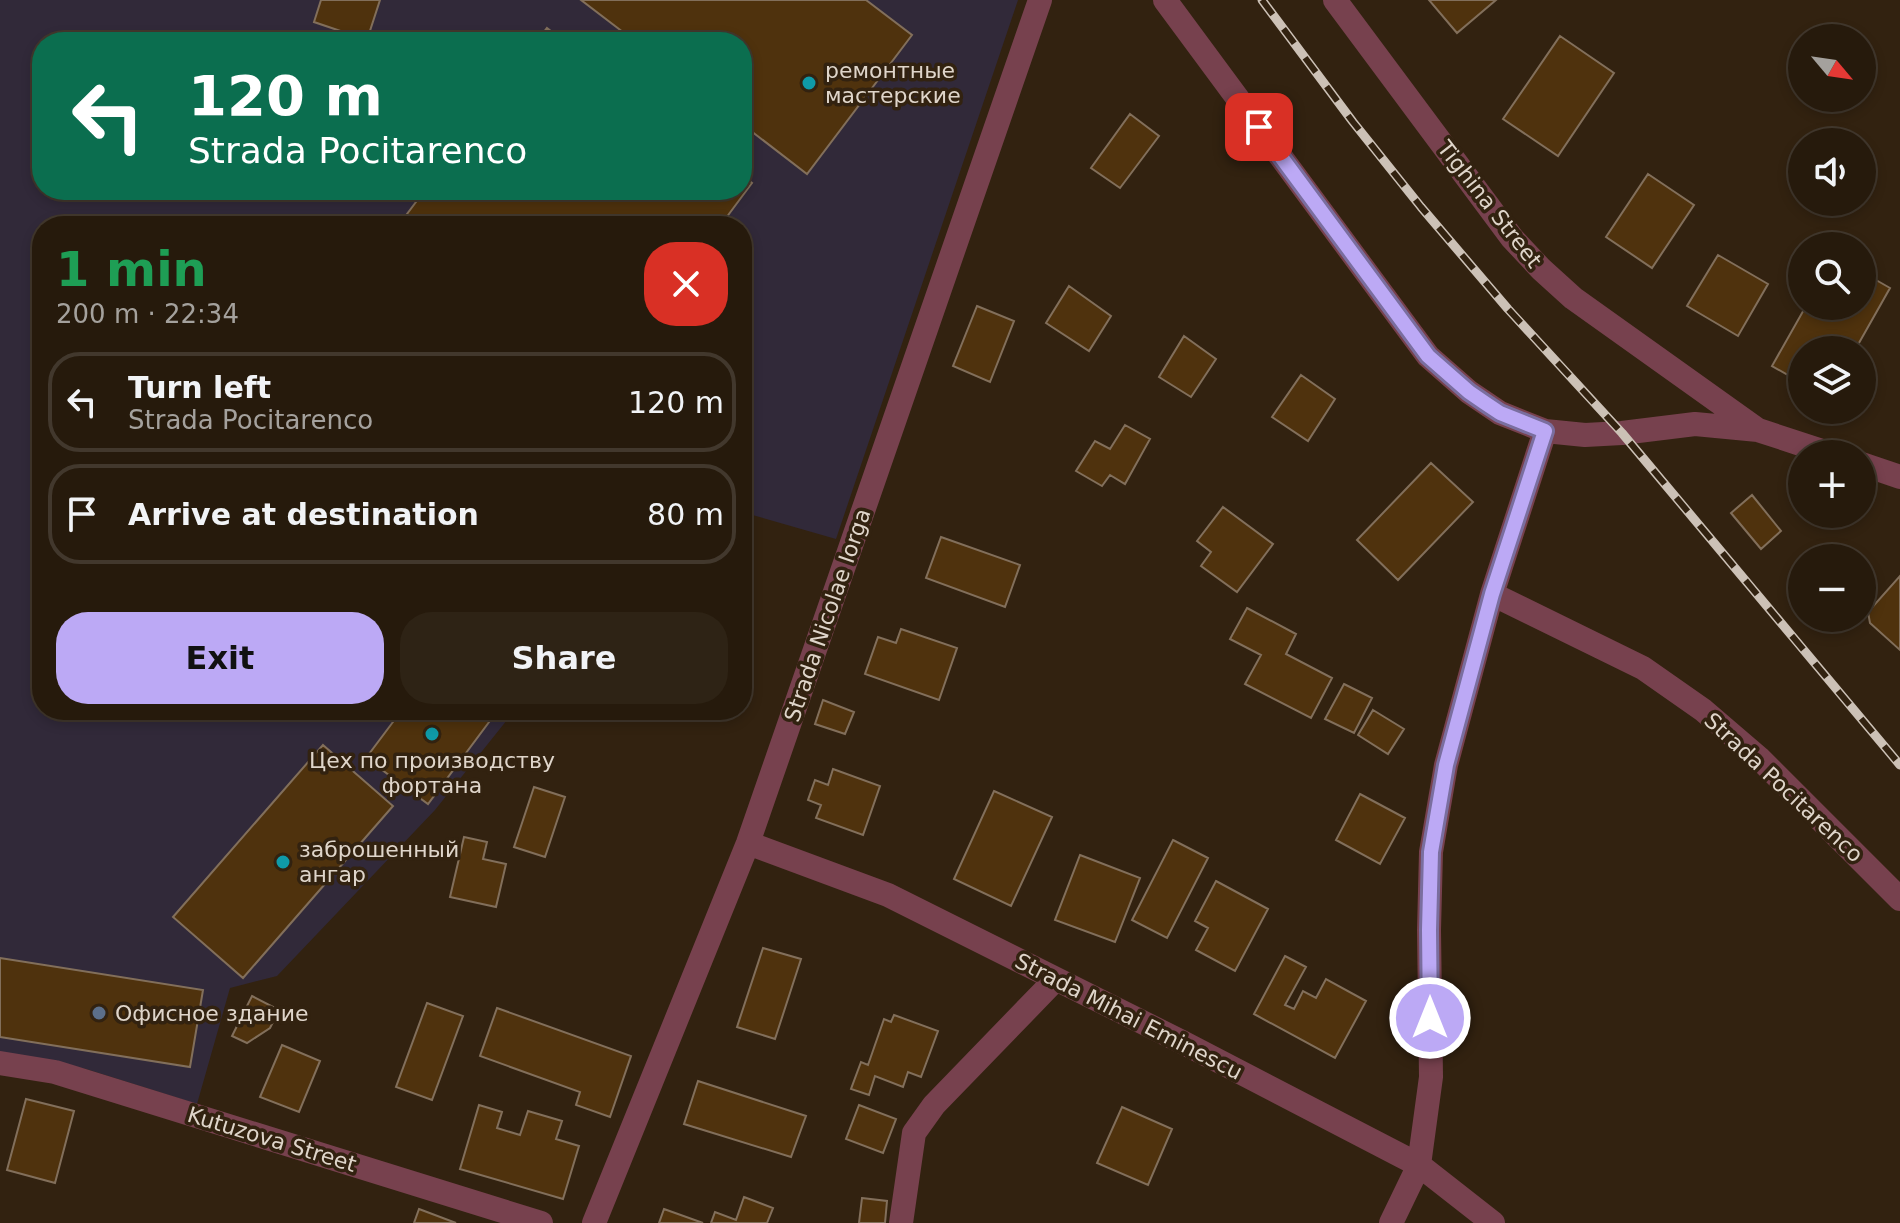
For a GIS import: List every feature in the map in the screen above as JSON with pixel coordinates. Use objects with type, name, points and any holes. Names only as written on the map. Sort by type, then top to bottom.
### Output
[{"type":"street","name":"Strada Nicolae Iorga","points":[[594,1223],[748,843],[1040,0]]},
{"type":"street","points":[[1165,0],[1428,356],[1469,392],[1500,413],[1545,431],[1585,435],[1695,424],[1758,430],[1788,440]]},
{"type":"street","name":"Tighina Street","points":[[1335,0],[1512,238],[1541,269],[1573,298],[1758,430]]},
{"type":"street","points":[[1391,1223],[1419,1165],[1431,1077],[1431,852],[1446,765],[1492,594],[1545,431]]},
{"type":"street","points":[[1876,469],[1900,477]]},
{"type":"street","name":"Strada Pocitarenco","points":[[1492,594],[1643,668],[1703,710],[1759,758],[1900,899]]},
{"type":"street","name":"Strada Mihai Eminescu","points":[[748,843],[888,895],[1056,979],[1419,1165],[1493,1223]]},
{"type":"street","points":[[901,1223],[914,1133],[934,1105],[1056,979]]},
{"type":"street","name":"Kutuzova Street","points":[[0,1063],[55,1072],[541,1223]]},
{"type":"shaded area","points":[[0,0],[1018,0],[836,539],[752,515],[752,216],[32,216],[32,720],[507,720],[435,810],[277,976],[230,988],[197,1104],[86,1069],[0,1052]]},
{"type":"building","points":[[321,0],[380,0],[370,32],[343,32],[314,22]]},
{"type":"building","name":"ремонтные мастерские","points":[[581,0],[866,0],[912,35],[807,174],[752,132],[752,32],[623,32]]},
{"type":"building","points":[[1429,0],[1496,0],[1457,33]]},
{"type":"building","points":[[1560,36],[1614,73],[1558,156],[1503,119]]},
{"type":"building","points":[[1130,114],[1159,136],[1120,188],[1091,168]]},
{"type":"building","points":[[1648,174],[1694,205],[1652,268],[1606,237]]},
{"type":"building","points":[[418,200],[739,200],[727,216],[406,216]]},
{"type":"building","points":[[1718,255],[1768,284],[1738,336],[1687,306]]},
{"type":"building","points":[[1876,280],[1890,288],[1876,313]]},
{"type":"building","points":[[1069,286],[1111,316],[1089,351],[1046,323]]},
{"type":"building","points":[[977,306],[1014,321],[990,382],[953,366]]},
{"type":"building","points":[[1798,320],[1872,320],[1863,336],[1789,336]]},
{"type":"building","points":[[1184,336],[1216,359],[1191,397],[1159,377]]},
{"type":"building","points":[[1788,338],[1788,375],[1772,366]]},
{"type":"building","points":[[1301,375],[1335,399],[1308,441],[1272,417]]},
{"type":"building","points":[[1125,425],[1150,439],[1125,484],[1110,475],[1102,486],[1076,471],[1095,441],[1110,449]]},
{"type":"building","points":[[1431,463],[1473,502],[1398,580],[1357,540]]},
{"type":"building","points":[[1752,495],[1781,531],[1761,549],[1731,513]]},
{"type":"building","points":[[1223,507],[1273,544],[1237,592],[1201,566],[1211,552],[1197,541]]},
{"type":"building","points":[[941,537],[1020,565],[1005,607],[926,578]]},
{"type":"building","points":[[1900,576],[1900,650],[1876,628],[1876,603]]},
{"type":"building","points":[[1247,608],[1296,634],[1286,654],[1332,678],[1311,718],[1245,684],[1261,655],[1230,639]]},
{"type":"building","points":[[901,629],[957,648],[939,700],[865,674],[878,637],[896,643]]},
{"type":"building","points":[[1344,684],[1372,698],[1354,733],[1325,719]]},
{"type":"building","points":[[823,700],[854,712],[845,734],[815,724]]},
{"type":"building","points":[[1373,710],[1404,729],[1388,754],[1358,735]]},
{"type":"building","name":"Цех по производству фортана","points":[[394,720],[491,720],[428,804],[366,758]]},
{"type":"building","name":"заброшенный ангар","points":[[323,745],[393,806],[243,978],[173,917]]},
{"type":"building","points":[[833,769],[880,786],[863,835],[816,818],[821,805],[808,800],[815,780],[828,785]]},
{"type":"building","points":[[534,787],[565,797],[545,857],[514,847]]},
{"type":"building","points":[[994,791],[1052,817],[1011,906],[954,879]]},
{"type":"building","points":[[1360,794],[1405,818],[1380,864],[1336,840]]},
{"type":"building","points":[[464,837],[487,842],[483,859],[506,864],[496,907],[450,897]]},
{"type":"building","points":[[1173,840],[1208,858],[1167,938],[1132,920]]},
{"type":"building","points":[[1080,855],[1140,878],[1115,942],[1055,920]]},
{"type":"building","points":[[1216,881],[1268,909],[1235,971],[1196,950],[1208,928],[1195,921]]},
{"type":"building","points":[[763,948],[801,959],[775,1039],[737,1027]]},
{"type":"building","points":[[1285,956],[1306,967],[1285,1005],[1294,1009],[1303,991],[1316,998],[1326,979],[1366,1001],[1335,1058],[1254,1014]]},
{"type":"building","name":"Офисное здание","points":[[0,958],[203,990],[190,1067],[0,1037]]},
{"type":"building","points":[[252,996],[279,1010],[270,1028],[247,1043],[232,1036]]},
{"type":"building","points":[[427,1003],[463,1016],[432,1100],[396,1087]]},
{"type":"building","points":[[497,1008],[631,1056],[610,1117],[576,1105],[580,1092],[480,1056]]},
{"type":"building","points":[[894,1015],[938,1031],[921,1077],[908,1072],[903,1087],[875,1076],[869,1095],[851,1089],[861,1062],[868,1065],[884,1019],[891,1022]]},
{"type":"building","points":[[282,1045],[320,1061],[299,1112],[260,1097]]},
{"type":"building","points":[[698,1081],[806,1116],[791,1157],[684,1124]]},
{"type":"building","points":[[26,1099],[74,1111],[55,1183],[7,1170]]},
{"type":"building","points":[[479,1105],[502,1112],[497,1128],[520,1135],[528,1111],[562,1121],[556,1139],[579,1146],[563,1199],[460,1169]]},
{"type":"building","points":[[859,1105],[896,1119],[883,1153],[846,1139]]},
{"type":"building","points":[[1122,1107],[1172,1129],[1148,1185],[1097,1163]]},
{"type":"building","points":[[744,1197],[773,1208],[767,1223],[711,1223],[715,1212],[736,1220]]},
{"type":"building","points":[[862,1198],[887,1201],[885,1223],[859,1223]]},
{"type":"building","points":[[419,1209],[456,1223],[414,1223]]},
{"type":"building","points":[[664,1209],[703,1223],[659,1223]]},
{"type":"railway","points":[[1262,0],[1421,207],[1508,309],[1622,433],[1900,765]]},
{"type":"place","name":"ремонтные мастерские","points":[[809,83]]},
{"type":"place","name":"Цех по производству фортана","points":[[432,734]]},
{"type":"place","name":"заброшенный ангар","points":[[283,862]]},
{"type":"place","name":"Офисное здание","points":[[99,1013]]},
{"type":"route","points":[[1259,127],[1428,356],[1469,392],[1500,413],[1545,431],[1492,594],[1446,765],[1431,852],[1430,1018]]}]
